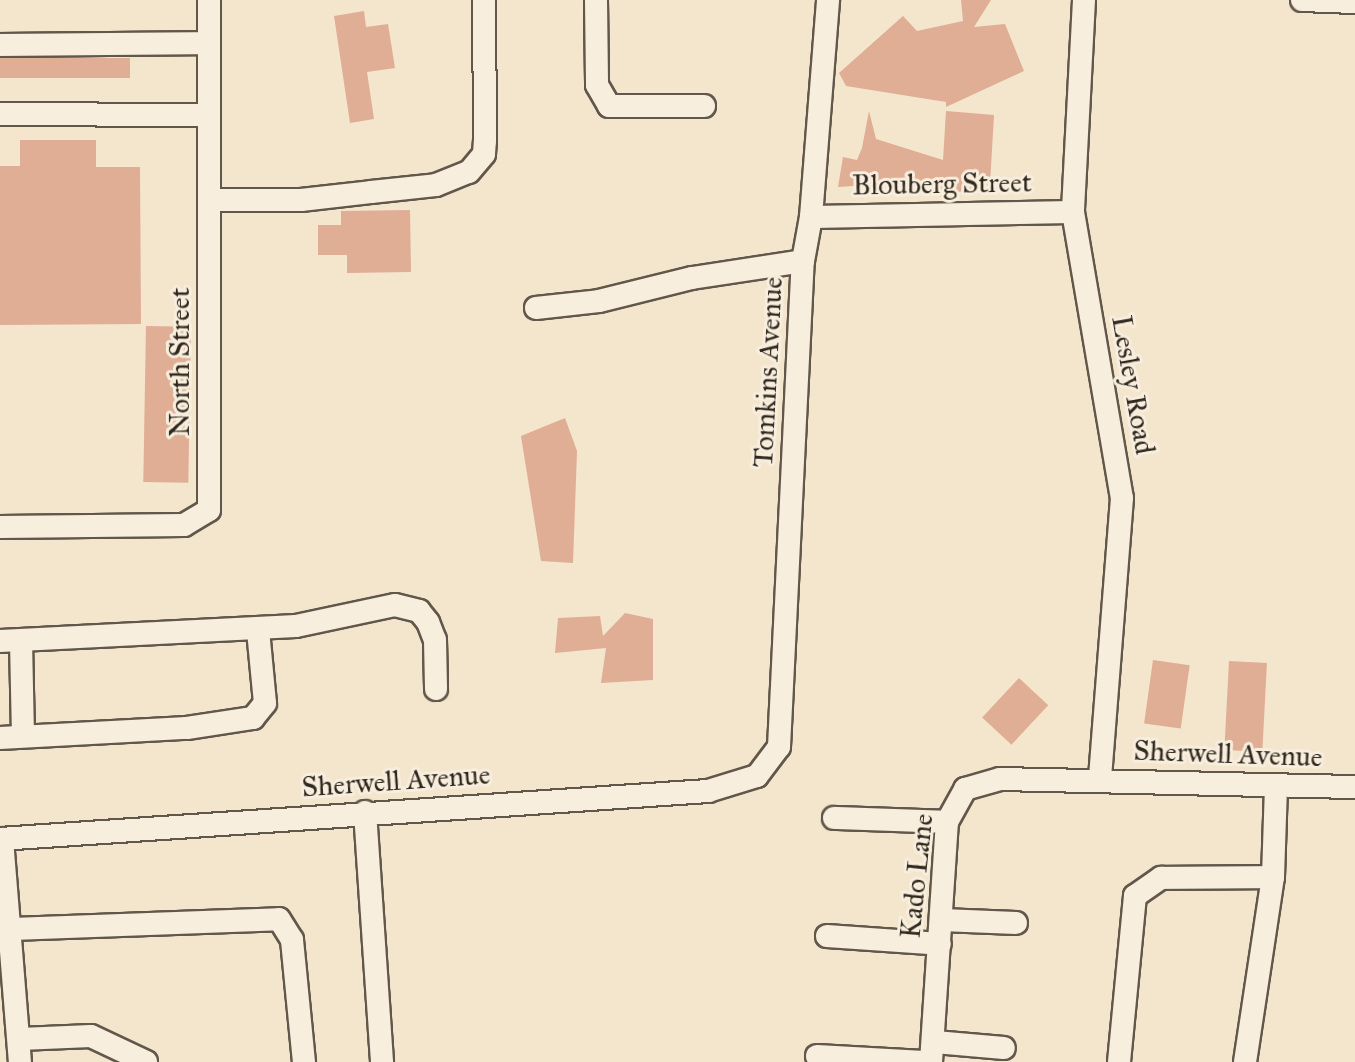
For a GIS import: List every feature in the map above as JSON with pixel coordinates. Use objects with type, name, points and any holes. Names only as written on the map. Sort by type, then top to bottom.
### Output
[{"type":"street","name":"North Street","points":[[0,527],[184,525],[209,510],[209,0]]},
{"type":"street","points":[[209,200],[301,200],[436,185],[469,172],[484,154],[484,0]]},
{"type":"street","points":[[596,0],[597,85],[609,106],[704,106]]},
{"type":"street","name":"Tomkins Avenue","points":[[779,747],[803,261],[811,217],[828,0]]},
{"type":"street","name":"Lesley Road","points":[[1084,0],[1073,212],[1122,498],[1100,780]]},
{"type":"street","points":[[1302,0],[1355,2]]},
{"type":"street","points":[[0,45],[209,43]]},
{"type":"street","points":[[0,114],[209,115]]},
{"type":"street","name":"Blouberg Street","points":[[811,217],[1073,212]]},
{"type":"street","points":[[536,308],[599,301],[692,278],[803,261]]},
{"type":"street","points":[[23,736],[10,641],[258,630],[323,622],[380,607],[409,607],[428,622],[435,640],[436,689]]},
{"type":"street","points":[[0,738],[187,728],[253,718],[265,703],[258,630]]},
{"type":"street","name":"Sherwell Avenue","points":[[1,839],[708,791],[757,776],[779,747]]},
{"type":"street","name":"Sherwell Avenue","points":[[1100,780],[1355,787]]},
{"type":"street","name":"Kado Lane","points":[[930,1055],[947,822],[965,789],[979,781],[1100,780]]},
{"type":"street","points":[[1245,1062],[1273,877],[1276,785]]},
{"type":"street","points":[[365,812],[382,1062]]},
{"type":"street","points":[[834,818],[947,822]]},
{"type":"street","points":[[1,839],[12,929],[20,1062]]},
{"type":"street","points":[[1119,1062],[1135,896],[1146,884],[1161,878],[1273,877]]},
{"type":"street","points":[[12,929],[279,919],[292,940],[304,1062]]},
{"type":"street","points":[[942,920],[1016,923]]},
{"type":"street","points":[[827,936],[940,944]]},
{"type":"street","points":[[20,1039],[91,1036],[146,1062]]},
{"type":"street","points":[[817,1056],[930,1055],[1004,1048]]},
{"type":"building","points":[[961,0],[991,0],[974,27],[1005,24],[1024,71],[946,107],[946,102],[846,86],[839,73],[903,16],[917,31],[963,21]]},
{"type":"building","points":[[364,11],[366,27],[388,24],[395,68],[367,72],[374,119],[350,123],[334,16]]},
{"type":"building","points":[[0,58],[130,58],[130,78],[0,78]]},
{"type":"building","points":[[869,111],[876,139],[943,160],[946,111],[994,115],[990,184],[940,197],[941,180],[838,187],[843,157],[857,160],[862,148]]},
{"type":"building","points":[[20,140],[96,140],[96,167],[140,167],[141,324],[0,325],[0,166],[20,166]]},
{"type":"building","points":[[410,210],[411,272],[347,273],[347,255],[318,255],[318,225],[341,225],[341,211]]},
{"type":"building","points":[[146,326],[191,327],[188,483],[143,482]]},
{"type":"building","points":[[565,418],[577,451],[573,563],[541,561],[521,436]]},
{"type":"building","points":[[625,613],[653,619],[653,680],[601,683],[606,648],[555,653],[558,618],[600,616],[603,636]]},
{"type":"building","points":[[1153,660],[1190,665],[1181,729],[1144,723]]},
{"type":"building","points":[[1229,661],[1267,663],[1262,752],[1224,750]]},
{"type":"building","points":[[1019,678],[1048,705],[1011,745],[982,717]]}]
